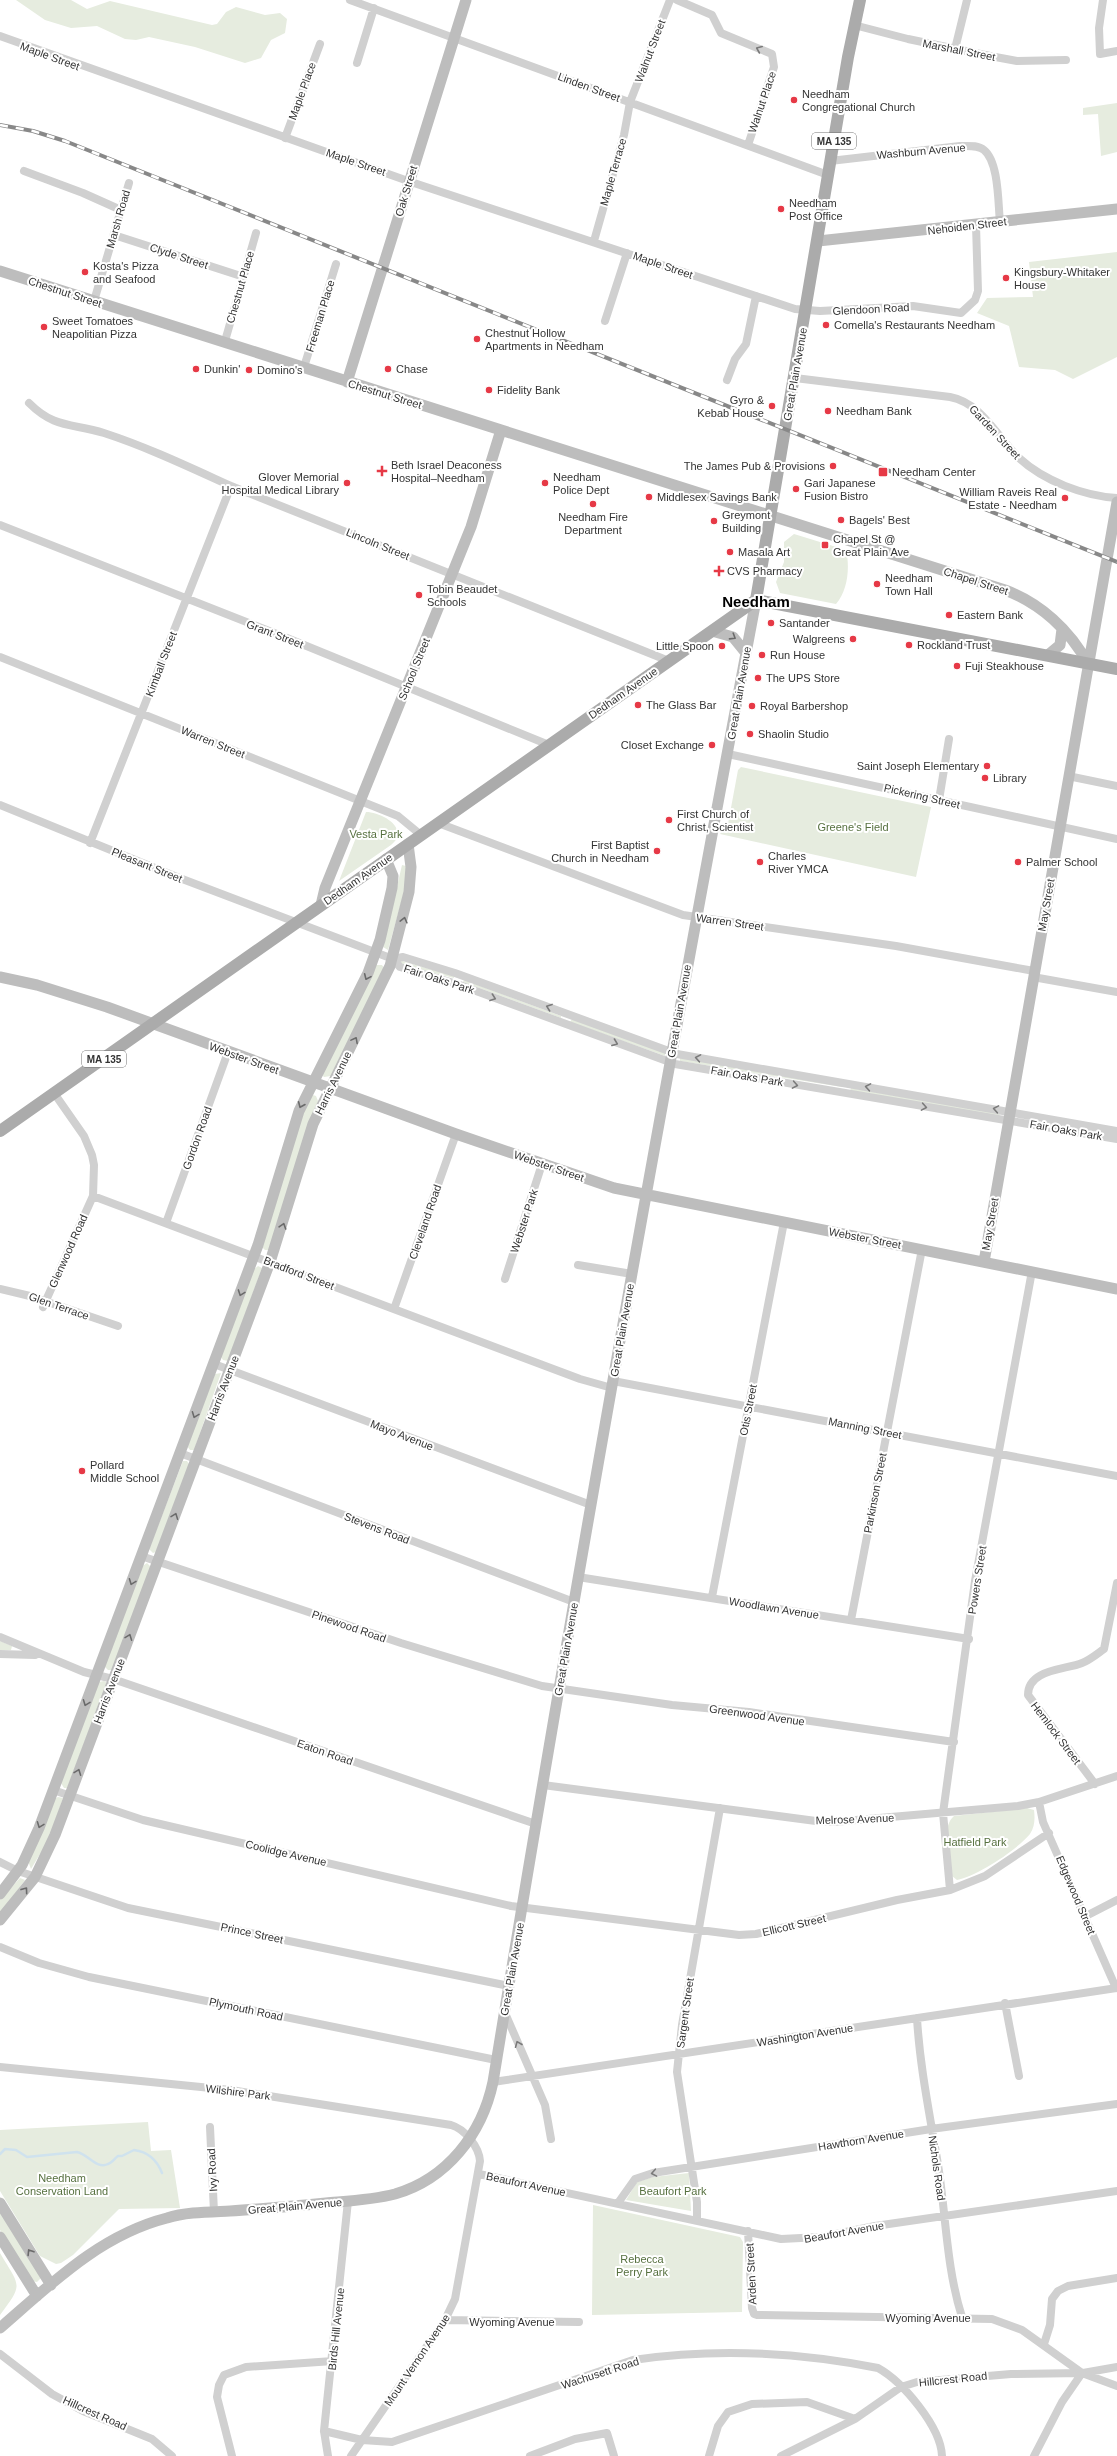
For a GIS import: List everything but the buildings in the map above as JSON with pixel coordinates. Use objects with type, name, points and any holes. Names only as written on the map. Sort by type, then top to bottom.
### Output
[{"type":"main road","name":"Great Plain Avenue","points":[[756,600],[795,378],[830,161],[854,25],[860,0]]},
{"type":"main road","points":[[756,600],[1117,669]]},
{"type":"main road","name":"Dedham Avenue","points":[[0,1131],[756,600]]},
{"type":"street","name":"Linden Street","points":[[350,0],[828,175]]},
{"type":"street","name":"Oak Street","points":[[347,382],[408,181],[466,0]]},
{"type":"street","name":"Walnut Street","points":[[630,102],[670,0]]},
{"type":"street","name":"Walnut Place","points":[[677,0],[712,15],[721,33],[772,54],[774,67],[748,145]]},
{"type":"street","points":[[955,49],[967,0]]},
{"type":"street","points":[[1103,0],[1099,28],[1100,54],[1117,51]]},
{"type":"street","points":[[357,63],[374,8]]},
{"type":"street","name":"Marshall Street","points":[[854,25],[908,39],[1017,61],[1066,60]]},
{"type":"street","name":"Maple Street","points":[[0,36],[408,181],[594,241],[756,296],[806,311]]},
{"type":"street","name":"Maple Place","points":[[285,138],[320,44]]},
{"type":"street","name":"Maple Terrace","points":[[594,241],[624,134],[630,102]]},
{"type":"street","name":"Washburn Avenue","points":[[830,161],[929,149],[976,146],[984,150],[990,157],[995,175],[1000,222]]},
{"type":"street","points":[[24,171],[83,193],[121,210]]},
{"type":"street","name":"Marsh Road","points":[[94,301],[129,183]]},
{"type":"street","name":"Nehoiden Street","points":[[818,241],[1117,209]]},
{"type":"street","name":"Glendoon Road","points":[[806,311],[913,306],[961,313],[969,307],[978,291],[976,225]]},
{"type":"street","name":"Chestnut Place","points":[[224,341],[244,278],[256,233]]},
{"type":"street","name":"Clyde Street","points":[[114,235],[244,278]]},
{"type":"street","points":[[605,321],[627,253]]},
{"type":"street","name":"Freeman Place","points":[[304,368],[336,264]]},
{"type":"street","name":"Chestnut Street","points":[[0,271],[771,515]]},
{"type":"street","points":[[726,380],[733,362],[746,344],[756,296]]},
{"type":"street","name":"Garden Street","points":[[795,378],[950,397],[965,401],[974,407],[1018,457],[1036,470],[1085,493],[1117,498]]},
{"type":"street","name":"Lincoln Street","points":[[29,403],[42,416],[54,422],[86,429],[157,453],[231,486],[669,661]]},
{"type":"street","name":"School Street","points":[[321,905],[325,888],[407,688],[477,511],[501,430]]},
{"type":"street","name":"Kimball Street","points":[[90,842],[231,486]]},
{"type":"street","name":"May Street","points":[[984,1262],[1117,502]]},
{"type":"street","name":"Chapel Street","points":[[771,515],[1013,593],[1035,604],[1062,629],[1076,644],[1088,664]]},
{"type":"street","name":"Grant Street","points":[[0,525],[186,600],[287,638],[549,745]]},
{"type":"street","name":"Great Plain Avenue","points":[[0,2328],[37,2296],[104,2244],[124,2233],[168,2217],[348,2201],[386,2196],[422,2182],[452,2161],[470,2140],[485,2110],[493,2082],[578,1577],[670,1057],[756,600]]},
{"type":"street","points":[[1048,655],[1059,647],[1062,629]]},
{"type":"street","points":[[712,631],[736,638],[746,653]]},
{"type":"street","name":"Warren Street","points":[[0,657],[400,817],[421,835]]},
{"type":"street","points":[[939,800],[950,739]]},
{"type":"street","name":"Pickering Street","points":[[728,754],[1117,839]]},
{"type":"street","points":[[1068,776],[1117,786]]},
{"type":"street","name":"Pleasant Street","points":[[0,805],[296,923]]},
{"type":"street","name":"Warren Street","points":[[438,823],[677,913],[896,946],[1117,992]]},
{"type":"street","name":"Harris Avenue","points":[[0,1920],[35,1877],[49,1850],[270,1262],[291,1201],[310,1132],[329,1088],[378,995],[392,959],[410,886],[411,867],[408,844]]},
{"type":"street","name":"Harris Avenue","points":[[0,1894],[18,1871],[32,1844],[97,1675],[254,1256],[274,1197],[296,1118],[312,1083],[362,988],[376,954],[393,884],[393,876],[386,859]]},
{"type":"street","name":"Fair Oaks Park","points":[[296,923],[392,959],[400,966],[457,984],[564,1024],[670,1057],[845,1094],[1117,1131]]},
{"type":"street","name":"Fair Oaks Park","points":[[392,959],[403,957],[460,975],[568,1014],[670,1057],[847,1083],[1117,1139]]},
{"type":"street","points":[[457,984],[460,975]]},
{"type":"street","name":"Webster Street","points":[[0,977],[37,985],[153,1024],[312,1083],[602,1184],[646,1195],[1117,1289]]},
{"type":"street","points":[[564,1024],[568,1014]]},
{"type":"street","name":"Gordon Road","points":[[166,1223],[228,1052]]},
{"type":"street","points":[[845,1094],[847,1083]]},
{"type":"street","points":[[54,1093],[84,1136],[92,1155],[94,1165],[93,1196]]},
{"type":"street","name":"Cleveland Road","points":[[394,1309],[456,1134]]},
{"type":"street","name":"Webster Park","points":[[505,1279],[542,1164]]},
{"type":"street","name":"Bradford Street","points":[[93,1196],[580,1379],[612,1384]]},
{"type":"street","name":"Glenwood Road","points":[[44,1304],[93,1196]]},
{"type":"street","name":"Otis Street","points":[[712,1597],[784,1222]]},
{"type":"street","name":"Parkinson Street","points":[[851,1620],[922,1249]]},
{"type":"street","points":[[578,1265],[632,1274]]},
{"type":"street","name":"Powers Street","points":[[950,1890],[943,1813],[969,1639],[975,1581],[1000,1454],[1032,1271]]},
{"type":"street","name":"Glen Terrace","points":[[0,1289],[118,1326]]},
{"type":"street","name":"Mayo Avenue","points":[[214,1364],[591,1505]]},
{"type":"street","name":"Manning Street","points":[[612,1384],[748,1406],[1117,1476]]},
{"type":"street","name":"Stevens Road","points":[[180,1453],[574,1602]]},
{"type":"street","name":"Pinewood Road","points":[[141,1556],[400,1643],[559,1689]]},
{"type":"street","name":"Woodlawn Avenue","points":[[578,1577],[712,1597],[969,1639]]},
{"type":"street","name":"Hemlock Street","points":[[1095,1784],[1028,1695],[1028,1688],[1035,1680],[1053,1669],[1082,1663],[1104,1649],[1117,1584]]},
{"type":"street","points":[[0,1637],[38,1655]]},
{"type":"street","points":[[0,1654],[38,1655]]},
{"type":"street","name":"Eaton Road","points":[[38,1655],[113,1679],[536,1824]]},
{"type":"street","name":"Greenwood Avenue","points":[[559,1689],[672,1705],[749,1712],[954,1742]]},
{"type":"street","name":"Melrose Avenue","points":[[543,1785],[827,1822],[943,1813],[1039,1802],[1117,1776]]},
{"type":"street","name":"Coolidge Avenue","points":[[53,1790],[143,1820],[522,1908]]},
{"type":"street","name":"Edgewood Street","points":[[1039,1802],[1043,1822],[1086,1916],[1116,1988]]},
{"type":"street","name":"Sargent Street","points":[[697,2220],[692,2168],[677,2072],[720,1808]]},
{"type":"street","name":"Ellicott Street","points":[[522,1908],[739,1935],[756,1934],[897,1900],[950,1890],[985,1876],[1049,1833]]},
{"type":"street","name":"Prince Street","points":[[0,1862],[18,1871],[128,1908],[509,1986]]},
{"type":"street","points":[[1086,1916],[1117,1900]]},
{"type":"street","name":"Plymouth Road","points":[[0,1946],[47,1966],[89,1977],[496,2060]]},
{"type":"street","name":"Washington Avenue","points":[[493,2082],[531,2075],[679,2055],[1005,2003],[1116,1988]]},
{"type":"street","points":[[1005,2003],[1019,2076]]},
{"type":"street","points":[[504,2012],[544,2105],[551,2139]]},
{"type":"street","name":"Nichols Road","points":[[917,2018],[919,2049],[939,2172],[955,2296],[962,2317]]},
{"type":"street","name":"Wilshire Park","points":[[0,2067],[238,2091],[451,2125],[462,2130],[470,2140]]},
{"type":"street","name":"Hawthorn Avenue","points":[[618,2203],[628,2186],[642,2175],[931,2129],[1117,2104]]},
{"type":"street","name":"Ivy Road","points":[[210,2128],[214,2212]]},
{"type":"street","name":"Mount Vernon Avenue","points":[[351,2456],[445,2320],[455,2299],[479,2174],[479,2154],[470,2140]]},
{"type":"street","name":"Beaufort Avenue","points":[[479,2174],[781,2239],[796,2240],[875,2226],[944,2217],[1117,2190]]},
{"type":"street","name":"Birds Hill Avenue","points":[[328,2456],[324,2431],[333,2361],[348,2201]]},
{"type":"street","points":[[0,2203],[51,2285]]},
{"type":"street","name":"Arden Street","points":[[748,2231],[752,2308],[754,2314],[757,2315]]},
{"type":"street","points":[[0,2237],[37,2296]]},
{"type":"street","points":[[1044,2344],[1050,2325],[1052,2299],[1058,2291],[1068,2286],[1117,2278]]},
{"type":"street","name":"Wyoming Avenue","points":[[757,2315],[900,2319],[962,2317],[992,2319],[1009,2323],[1044,2344],[1082,2373]]},
{"type":"street","name":"Wyoming Avenue","points":[[445,2320],[579,2322]]},
{"type":"street","name":"Wachusett Road","points":[[324,2431],[362,2440],[392,2442],[633,2360],[672,2354],[723,2351],[780,2354],[854,2363],[878,2368],[890,2375],[918,2405],[935,2433],[942,2448],[942,2456]]},
{"type":"street","name":"Hillcrest Road","points":[[0,2354],[52,2394],[84,2411],[152,2439],[172,2456]]},
{"type":"street","points":[[232,2456],[217,2397],[219,2385],[224,2375],[246,2367],[333,2361]]},
{"type":"street","points":[[1034,2456],[1062,2402],[1082,2373],[1117,2367]]},
{"type":"street","name":"Hillcrest Road","points":[[781,2456],[855,2419],[901,2387],[917,2382],[962,2377],[1082,2373],[1117,2386]]},
{"type":"street","points":[[709,2456],[718,2426],[728,2412],[752,2404],[807,2402],[855,2419]]},
{"type":"street","points":[[530,2456],[575,2439],[607,2433],[614,2456]]},
{"type":"green space","points":[[16,0],[71,0],[87,9],[110,1],[212,25],[217,24],[226,12],[236,7],[265,15],[280,13],[287,19],[285,33],[271,40],[261,58],[245,63],[195,47],[149,37],[136,40],[125,39],[97,26],[71,28],[45,20]]},
{"type":"green space","points":[[1117,103],[1117,152],[1101,156],[1098,114],[1083,115],[1083,108]]},
{"type":"green space","points":[[1117,252],[1117,357],[1073,379],[1055,370],[1019,367],[1009,326],[977,313],[987,298],[1033,297],[1029,262]]},
{"type":"green space","points":[[794,534],[846,550],[848,564],[847,578],[843,592],[836,604],[780,593],[776,582],[784,562],[784,542]]},
{"type":"green space","name":"Greene's Field","points":[[741,767],[931,807],[916,877],[720,834],[728,824],[738,770]]},
{"type":"green space","name":"Vesta Park","points":[[366,812],[379,815],[392,822],[398,833],[396,839],[391,845],[339,881]]},
{"type":"green space","points":[[402,865],[406,866],[406,885],[388,950],[383,947]]},
{"type":"green space","points":[[399,960],[454,976],[454,978],[399,964]]},
{"type":"green space","points":[[376,965],[382,965],[384,968],[331,1076],[324,1077],[322,1075]]},
{"type":"green space","points":[[464,980],[561,1016],[561,1018],[463,982]]},
{"type":"green space","points":[[572,1019],[665,1053],[665,1056],[570,1022]]},
{"type":"green space","points":[[680,1058],[842,1086],[842,1087],[680,1061]]},
{"type":"green space","points":[[851,1088],[1000,1114],[999,1116],[850,1091]]},
{"type":"green space","points":[[313,1095],[316,1096],[318,1101],[269,1250],[265,1250],[262,1247],[300,1118]]},
{"type":"green space","points":[[258,1266],[262,1268],[228,1361],[223,1360],[221,1357],[253,1270]]},
{"type":"green space","points":[[221,1373],[194,1450],[190,1450],[187,1446],[215,1374]]},
{"type":"green space","points":[[183,1461],[187,1461],[189,1464],[156,1552],[153,1553],[149,1549]]},
{"type":"green space","points":[[147,1563],[151,1567],[112,1670],[108,1670],[104,1666],[141,1567]]},
{"type":"green space","points":[[0,1641],[12,1646],[11,1650],[0,1650]]},
{"type":"green space","points":[[104,1681],[107,1683],[67,1788],[64,1788],[61,1783],[98,1682]]},
{"type":"green space","points":[[58,1797],[63,1798],[49,1839],[31,1869],[28,1861],[54,1799]]},
{"type":"green space","name":"Hatfield Park","points":[[1027,1808],[1034,1810],[1034,1822],[1032,1831],[1024,1840],[996,1862],[965,1878],[957,1880],[952,1876],[947,1836],[950,1821],[954,1816]]},
{"type":"green space","points":[[20,1878],[25,1880],[0,1914],[0,1900]]},
{"type":"green space","name":"Needham Conservation Land","points":[[148,2122],[151,2151],[171,2150],[180,2208],[119,2209],[73,2255],[61,2263],[56,2264],[40,2256],[0,2191],[0,2130]]},
{"type":"green space","name":"Beaufort Park","points":[[689,2173],[691,2211],[626,2200],[637,2182],[653,2177]]},
{"type":"green space","name":"Rebecca Perry Park","points":[[593,2205],[740,2237],[743,2242],[742,2312],[592,2315]]},
{"type":"green space","points":[[0,2210],[41,2278],[37,2282],[32,2281],[0,2230]]},
{"type":"green space","points":[[0,2253],[15,2279],[16,2290],[13,2297],[0,2315]]},
{"type":"waterway","points":[[0,2154],[5,2149],[16,2150],[27,2157],[77,2152],[100,2165],[104,2165],[111,2163],[118,2156],[122,2156],[134,2150],[152,2157],[158,2164],[162,2173]]},
{"type":"railway","points":[[0,125],[33,131],[65,141],[1117,562]]},
{"type":"place","name":"Needham Congregational Church","points":[[794,100]]},
{"type":"place","name":"Needham Post Office","points":[[781,209]]},
{"type":"place","name":"Kosta's Pizza and Seafood","points":[[85,272]]},
{"type":"place","name":"Kingsbury-Whitaker House","points":[[1006,278]]},
{"type":"place","name":"Comella's Restaurants Needham","points":[[826,325]]},
{"type":"place","name":"Sweet Tomatoes Neapolitian Pizza","points":[[44,327]]},
{"type":"place","name":"Chestnut Hollow Apartments in Needham","points":[[477,339]]},
{"type":"place","name":"Dunkin'","points":[[196,369]]},
{"type":"place","name":"Chase","points":[[388,369]]},
{"type":"place","name":"Domino's","points":[[249,370]]},
{"type":"place","name":"Fidelity Bank","points":[[489,390]]},
{"type":"place","name":"Gyro & Kebab House","points":[[772,406]]},
{"type":"place","name":"Needham Bank","points":[[828,411]]},
{"type":"place","name":"The James Pub & Provisions","points":[[833,466]]},
{"type":"place","name":"Beth Israel Deaconess Hospital–Needham","points":[[382,471]]},
{"type":"place","name":"Needham Center","points":[[883,472]]},
{"type":"place","name":"Glover Memorial Hospital Medical Library","points":[[347,483]]},
{"type":"place","name":"Needham Police Dept","points":[[545,483]]},
{"type":"place","name":"Gari Japanese Fusion Bistro","points":[[796,489]]},
{"type":"place","name":"Middlesex Savings Bank","points":[[649,497]]},
{"type":"place","name":"William Raveis Real Estate - Needham","points":[[1065,498]]},
{"type":"place","name":"Needham Fire Department","points":[[593,504]]},
{"type":"place","name":"Bagels' Best","points":[[841,520]]},
{"type":"place","name":"Greymont Building","points":[[714,521]]},
{"type":"place","name":"Chapel St @ Great Plain Ave","points":[[825,545]]},
{"type":"place","name":"Masala Art","points":[[730,552]]},
{"type":"place","name":"CVS Pharmacy","points":[[719,571]]},
{"type":"place","name":"Needham Town Hall","points":[[877,584]]},
{"type":"place","name":"Tobin Beaudet Schools","points":[[419,595]]},
{"type":"place","name":"Eastern Bank","points":[[949,615]]},
{"type":"place","name":"Santander","points":[[771,623]]},
{"type":"place","name":"Walgreens","points":[[853,639]]},
{"type":"place","name":"Rockland Trust","points":[[909,645]]},
{"type":"place","name":"Little Spoon","points":[[722,646]]},
{"type":"place","name":"Run House","points":[[762,655]]},
{"type":"place","name":"Fuji Steakhouse","points":[[957,666]]},
{"type":"place","name":"The UPS Store","points":[[758,678]]},
{"type":"place","name":"The Glass Bar","points":[[638,705]]},
{"type":"place","name":"Royal Barbershop","points":[[752,706]]},
{"type":"place","name":"Shaolin Studio","points":[[750,734]]},
{"type":"place","name":"Closet Exchange","points":[[712,745]]},
{"type":"place","name":"Saint Joseph Elementary","points":[[987,766]]},
{"type":"place","name":"Library","points":[[985,778]]},
{"type":"place","name":"First Church of Christ, Scientist","points":[[669,820]]},
{"type":"place","name":"First Baptist Church in Needham","points":[[657,851]]},
{"type":"place","name":"Charles River YMCA","points":[[760,862]]},
{"type":"place","name":"Palmer School","points":[[1018,862]]},
{"type":"place","name":"Pollard Middle School","points":[[82,1471]]},
{"type":"district","name":"Needham","points":[[756,601]]}]
